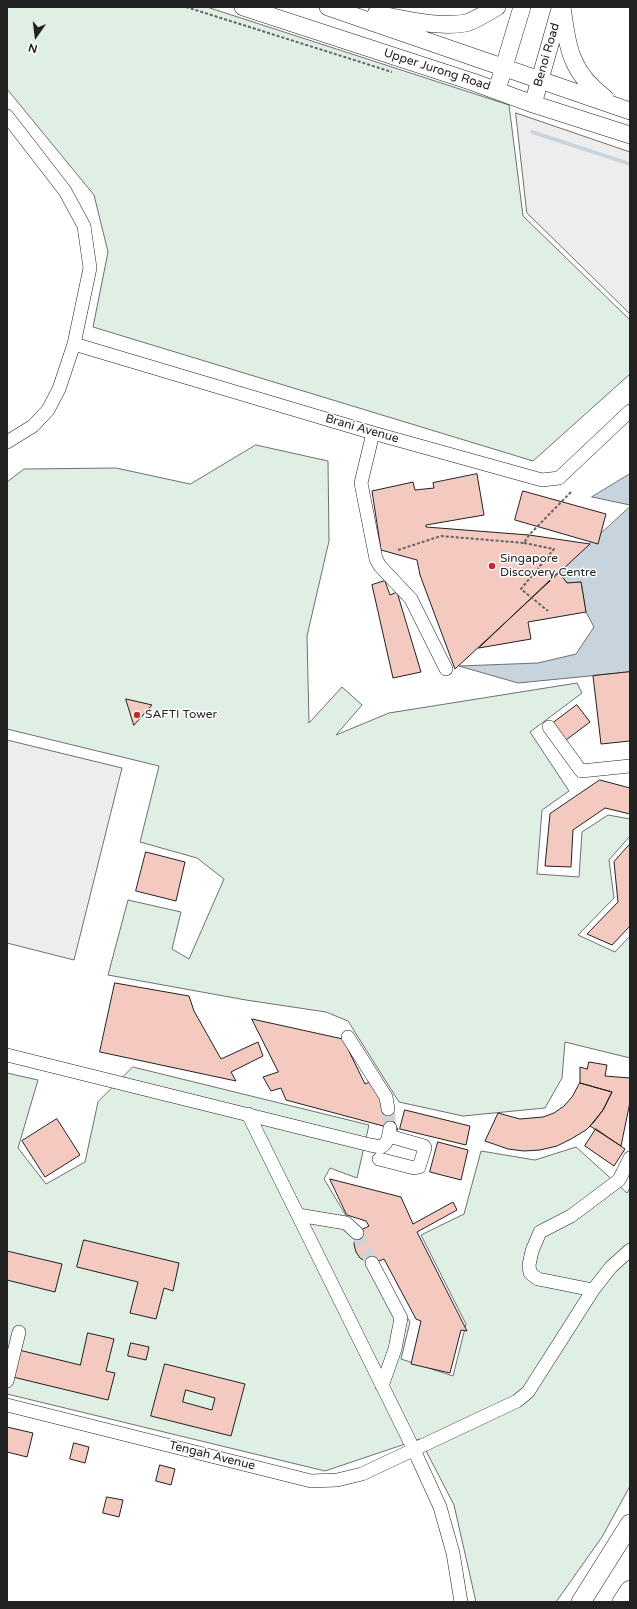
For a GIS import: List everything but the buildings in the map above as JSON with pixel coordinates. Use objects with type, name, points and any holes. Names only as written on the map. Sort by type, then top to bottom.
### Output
[{"type":"highway","points":[[581,1602],[630,1524]]},
{"type":"highway","points":[[622,1602],[630,1590]]},
{"type":"main road","name":"Upper Jurong Road","points":[[243,7],[630,135]]},
{"type":"main road","name":"Upper Jurong Road","points":[[329,7],[623,109]]},
{"type":"main road","points":[[329,7],[361,11],[426,23],[449,24],[467,22],[497,7]]},
{"type":"main road","points":[[497,90],[522,7]]},
{"type":"main road","points":[[561,7],[568,47],[574,62],[591,88],[623,109]]},
{"type":"main road","name":"Benoi Road","points":[[533,104],[561,7]]},
{"type":"lane","points":[[7,116],[65,191],[84,226],[90,268],[74,344],[59,389],[48,410],[33,426],[7,442]]},
{"type":"lane","name":"Brani Avenue","points":[[74,344],[373,433],[542,480],[559,478],[630,411]]},
{"type":"lane","points":[[373,433],[361,483],[376,559],[380,566],[411,599],[446,669]]},
{"type":"lane","points":[[549,727],[581,771],[630,766]]},
{"type":"lane","points":[[348,1037],[386,1097],[388,1109]]},
{"type":"lane","points":[[7,1055],[370,1145],[381,1147],[385,1144],[389,1132],[424,1146],[425,1148],[421,1165],[419,1167],[414,1168],[378,1159]]},
{"type":"lane","points":[[248,1114],[414,1450],[440,1507],[453,1553],[461,1602]]},
{"type":"lane","points":[[593,1290],[538,1279],[530,1273],[532,1251],[540,1232],[570,1216],[619,1180],[630,1158]]},
{"type":"lane","points":[[298,1215],[346,1223],[357,1233]]},
{"type":"lane","name":"Tengah Avenue","points":[[7,1405],[311,1481],[337,1480],[362,1474],[517,1401],[528,1392],[593,1290],[612,1267],[630,1250]]},
{"type":"lane","points":[[372,1263],[401,1318],[395,1349],[382,1386]]},
{"type":"lane","points":[[7,1381],[20,1332]]},
{"type":"path","points":[[186,7],[395,73]]},
{"type":"path","points":[[524,543],[571,492]]},
{"type":"path","points":[[398,550],[441,536],[524,543],[554,549],[521,589],[548,611]]},
{"type":"green space","points":[[7,7],[207,7],[509,105],[523,216],[630,320],[630,374],[533,461],[93,327],[108,252],[94,195],[7,89]]},
{"type":"green space","points":[[256,445],[328,461],[329,541],[307,636],[309,723],[342,687],[362,705],[336,735],[389,713],[577,683],[582,693],[530,732],[569,791],[542,810],[537,874],[579,877],[582,832],[608,815],[630,819],[630,836],[609,860],[614,898],[578,935],[615,952],[630,936],[630,1058],[565,1042],[562,1078],[545,1108],[463,1116],[399,1102],[348,1021],[326,1012],[246,1000],[108,975],[128,900],[181,912],[172,949],[189,959],[224,879],[197,858],[140,842],[159,766],[7,729],[7,482],[24,469],[116,468],[190,484]]},
{"type":"green space","points":[[133,1067],[369,1125],[357,1178],[330,1168],[324,1179],[410,1322],[401,1359],[453,1376],[466,1324],[421,1235],[464,1214],[481,1151],[535,1160],[576,1147],[627,1193],[630,1188],[630,1486],[602,1537],[556,1602],[476,1602],[454,1505],[420,1439],[325,1471],[7,1394],[7,1073],[38,1080],[18,1148],[46,1184],[85,1162],[98,1102]]},
{"type":"shaded area","points":[[516,113],[630,152],[630,314],[527,213]]},
{"type":"shaded area","points":[[630,474],[630,505],[592,497]]},
{"type":"shaded area","points":[[630,507],[630,672],[518,683],[459,666],[538,663],[576,654],[594,627],[586,612],[581,582],[567,583],[559,572]]},
{"type":"shaded area","points":[[7,740],[122,768],[74,960],[7,943]]},
{"type":"waterway","points":[[532,132],[630,164]]},
{"type":"tunnel","points":[[388,1109],[390,1128]]},
{"type":"tunnel","points":[[357,1233],[372,1263]]},
{"type":"place","name":"Singapore Discovery Centre","points":[[492,566]]},
{"type":"place","name":"SAFTI Tower","points":[[137,715]]}]
